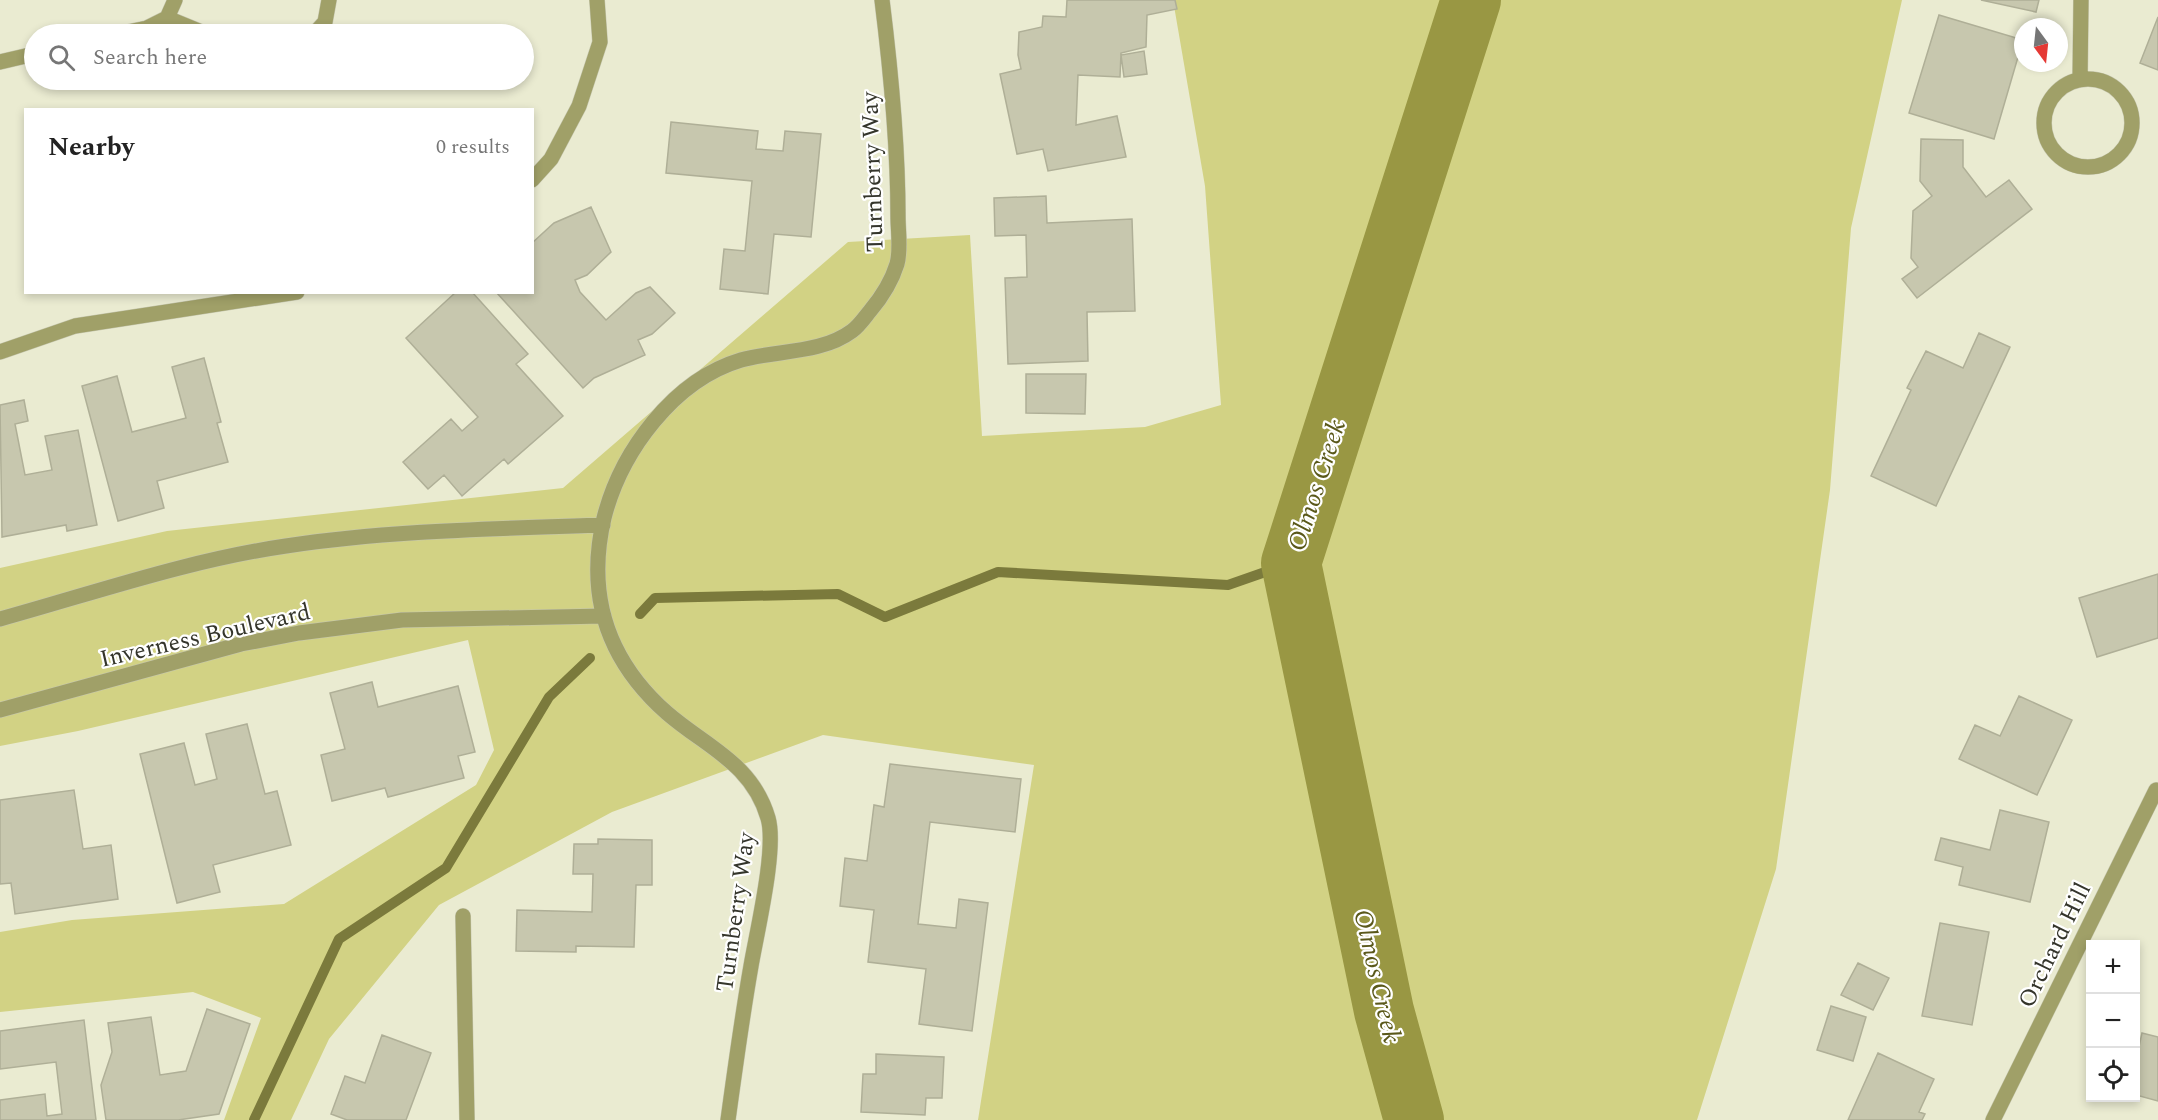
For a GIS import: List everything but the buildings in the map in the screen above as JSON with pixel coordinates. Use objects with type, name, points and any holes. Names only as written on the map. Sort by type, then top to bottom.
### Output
[{"type":"street","points":[[155,24],[167,18],[175,0]]},
{"type":"street","points":[[323,24],[329,0]]},
{"type":"street","points":[[534,178],[551,159],[579,106],[600,42],[597,0]]},
{"type":"street","name":"Turnberry Way","points":[[728,1120],[764,894],[769,821],[758,794],[741,769],[667,713],[637,683],[613,644],[598,602],[597,567],[603,525],[628,459],[657,417],[699,380],[741,361],[819,346],[853,331],[880,299],[898,263],[898,193],[892,77],[882,0]]},
{"type":"street","points":[[2080,0],[2080,80]]},
{"type":"street","points":[[167,18],[182,24]]},
{"type":"street","points":[[0,62],[24,56]]},
{"type":"street","points":[[2080,80],[2097,80],[2113,87],[2125,99],[2132,116],[2131,133],[2124,148],[2112,160],[2096,167],[2079,166],[2063,160],[2051,148],[2044,132],[2045,114],[2051,99],[2064,86],[2080,80]]},
{"type":"street","points":[[0,352],[75,327],[284,294]]},
{"type":"street","points":[[0,619],[221,559],[285,546],[396,532],[603,525]]},
{"type":"street","name":"Inverness Boulevard","points":[[0,710],[241,644],[299,633],[402,620],[604,616]]},
{"type":"street","name":"Orchard Hill","points":[[1993,1120],[2156,790]]},
{"type":"street","points":[[463,916],[466,1120]]},
{"type":"shaded area","points":[[1173,0],[1902,0],[1851,228],[1830,490],[1776,869],[1697,1120],[978,1120],[1034,765],[823,735],[612,812],[439,905],[329,1039],[291,1120],[224,1120],[261,1018],[193,992],[0,1012],[0,932],[72,920],[284,904],[476,785],[494,750],[468,640],[78,731],[0,746],[0,568],[167,531],[563,488],[848,242],[970,235],[982,436],[1145,427],[1221,405],[1205,186]]},
{"type":"waterway","name":"Olmos Creek","points":[[1414,1120],[1384,1011],[1291,563],[1471,0]]},
{"type":"waterway","points":[[640,614],[655,598],[838,594],[885,617],[998,572],[1228,585],[1291,563]]},
{"type":"waterway","points":[[254,1120],[339,939],[446,868],[549,697],[590,658]]}]
